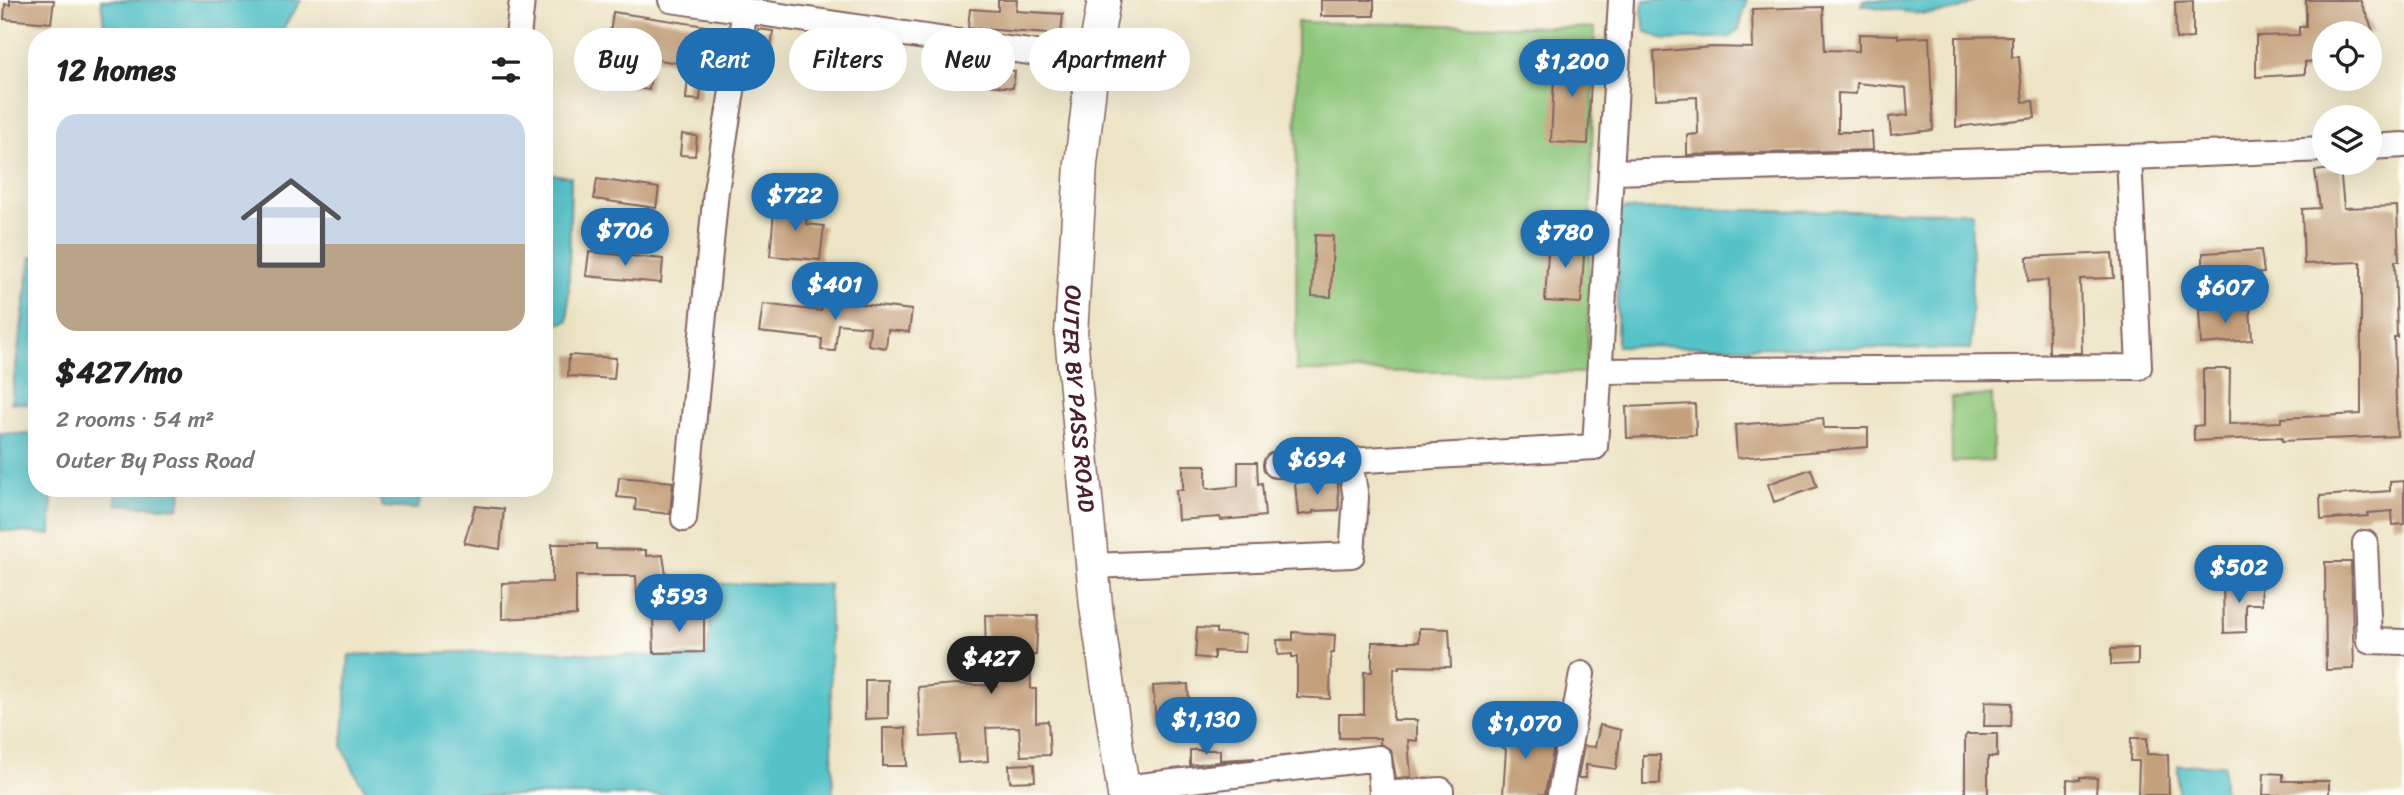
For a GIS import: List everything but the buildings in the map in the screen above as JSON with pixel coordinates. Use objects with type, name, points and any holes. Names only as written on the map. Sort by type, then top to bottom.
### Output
[{"type":"main road","name":"OUTER BY PASS ROAD","points":[[1082,28],[1086,0]]},
{"type":"main road","name":"OUTER BY PASS ROAD","points":[[1104,0],[1093,61],[1081,164],[1072,335],[1098,617],[1119,793]]},
{"type":"main road","name":"OUTER BY PASS ROAD","points":[[1073,91],[1065,164],[1055,337],[1078,560],[1119,793]]},
{"type":"street","points":[[519,28],[523,0]]},
{"type":"street","points":[[671,0],[1029,52]]},
{"type":"street","points":[[1276,465],[1595,447],[1621,0]]},
{"type":"street","points":[[684,519],[716,191],[745,10]]},
{"type":"street","points":[[2382,146],[2404,145]]},
{"type":"street","points":[[1611,172],[2312,149]]},
{"type":"street","points":[[1600,371],[2139,367],[2129,157]]},
{"type":"street","points":[[1093,566],[1352,555],[1356,498],[1350,461]]},
{"type":"street","points":[[2365,543],[2369,641],[2404,642]]},
{"type":"street","points":[[1560,795],[1582,674]]},
{"type":"street","points":[[1119,793],[1379,758],[1382,794],[1441,790],[1441,795]]},
{"type":"green space","points":[[1297,22],[1595,28],[1587,373],[1296,371]]},
{"type":"green space","points":[[1992,395],[1993,461],[1952,462],[1951,398]]},
{"type":"water","points":[[101,0],[301,0],[283,28],[106,28]]},
{"type":"water","points":[[1644,0],[1747,0],[1739,29],[1730,37],[1666,40],[1645,31],[1642,11]]},
{"type":"water","points":[[1863,0],[1974,1],[1949,12],[1920,13],[1862,5]]},
{"type":"water","points":[[553,174],[571,177],[568,321],[553,325]]},
{"type":"water","points":[[1618,209],[1972,212],[1971,349],[1617,346]]},
{"type":"water","points":[[28,279],[28,404],[11,402]]},
{"type":"water","points":[[0,433],[28,435],[28,497],[52,497],[51,535],[0,530]]},
{"type":"water","points":[[116,497],[181,497],[179,508],[116,504]]},
{"type":"water","points":[[378,497],[420,497],[418,509],[383,507]]},
{"type":"water","points":[[713,584],[829,584],[833,795],[370,795],[359,780],[342,746],[349,655],[536,650],[707,657]]},
{"type":"water","points":[[2178,765],[2224,765],[2224,795],[2178,795]]}]
